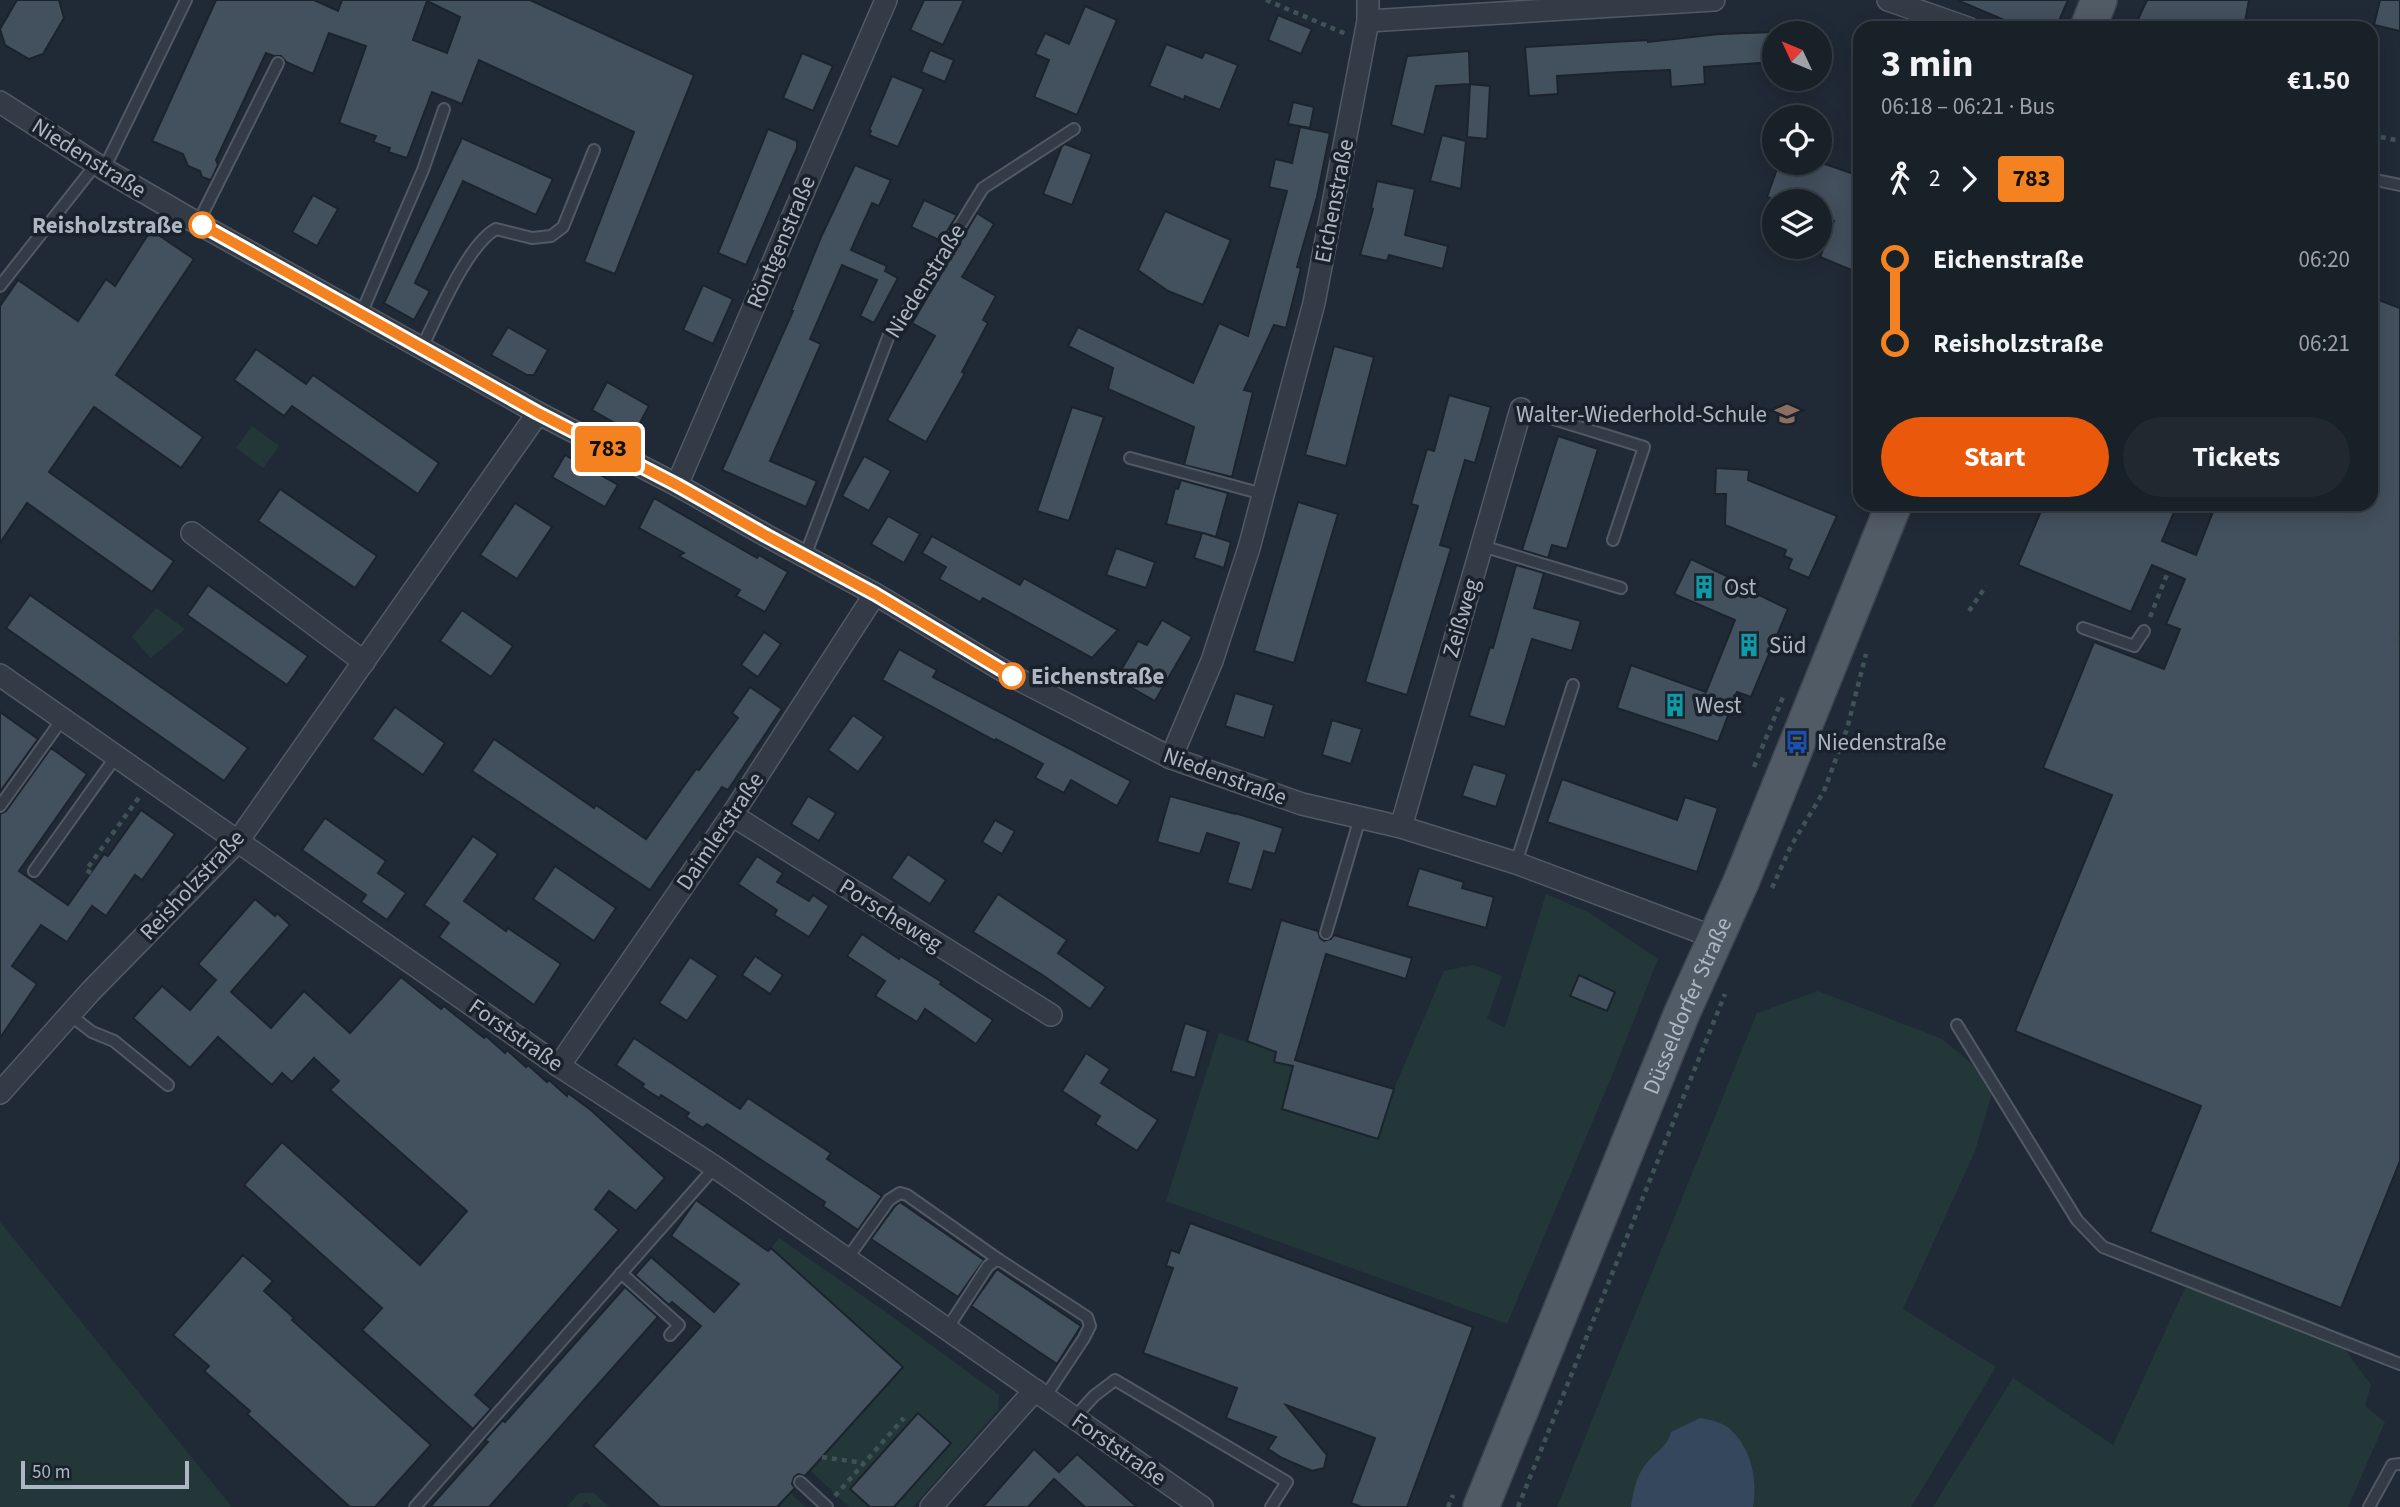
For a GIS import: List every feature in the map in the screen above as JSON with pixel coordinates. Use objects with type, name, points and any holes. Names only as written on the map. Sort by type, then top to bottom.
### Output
[{"type":"main road","points":[[2091,21],[2099,0]]},
{"type":"main road","name":"Düsseldorfer Straße","points":[[1481,1507],[1682,1013],[1741,882],[1891,511]]},
{"type":"street","name":"Röntgenstraße","points":[[677,485],[886,0]]},
{"type":"street","points":[[1368,10],[1714,0]]},
{"type":"street","points":[[1888,0],[1948,21]]},
{"type":"street","name":"Eichenstraße","points":[[1171,758],[1212,661],[1263,494],[1314,303],[1368,10]]},
{"type":"street","name":"Niedenstraße","points":[[0,102],[100,167],[198,223],[538,413],[677,485],[875,594],[1012,676],[1171,758],[1302,804],[1401,827],[1516,863],[1716,938]]},
{"type":"street","name":"Zeißweg","points":[[1401,827],[1521,409]]},
{"type":"street","name":"Reisholzstraße","points":[[0,1093],[70,1015],[238,841],[538,413]]},
{"type":"street","points":[[192,533],[364,662]]},
{"type":"street","name":"Daimlerstraße","points":[[559,1066],[732,816],[875,594]]},
{"type":"street","name":"Forststraße","points":[[0,675],[559,1066],[715,1167],[1202,1507]]},
{"type":"street","name":"Porscheweg","points":[[732,816],[1051,1015]]},
{"type":"street","points":[[931,1507],[1040,1394]]},
{"type":"lane","points":[[0,286],[100,167],[186,0]]},
{"type":"lane","points":[[198,223],[278,63]]},
{"type":"lane","points":[[361,314],[423,170],[444,108]]},
{"type":"lane","name":"Niedenstraße","points":[[805,556],[889,335],[910,307],[983,188],[1074,129]]},
{"type":"lane","points":[[422,347],[454,283],[484,236],[496,229],[533,238],[551,236],[563,227],[594,150]]},
{"type":"lane","points":[[2378,180],[2400,185]]},
{"type":"lane","points":[[1521,409],[1644,447],[1613,540]]},
{"type":"lane","points":[[1130,458],[1263,494]]},
{"type":"lane","points":[[1482,546],[1621,588]]},
{"type":"lane","points":[[2083,628],[2134,646],[2144,631]]},
{"type":"lane","points":[[1516,863],[1573,685]]},
{"type":"lane","points":[[0,806],[63,718]]},
{"type":"lane","points":[[34,871],[117,755]]},
{"type":"lane","points":[[1326,933],[1360,818]]},
{"type":"lane","points":[[70,1015],[92,1032],[114,1041],[168,1085]]},
{"type":"lane","points":[[1957,1026],[2077,1220],[2103,1247],[2400,1364]]},
{"type":"lane","points":[[415,1507],[715,1167]]},
{"type":"lane","points":[[846,1259],[889,1200],[900,1192],[1087,1317],[1090,1326],[1084,1338],[1040,1394]]},
{"type":"lane","points":[[947,1329],[989,1266],[998,1259]]},
{"type":"lane","points":[[621,1273],[679,1325],[670,1335]]},
{"type":"lane","points":[[1074,1418],[1094,1396],[1115,1380],[1287,1482],[1272,1507]]},
{"type":"lane","points":[[2369,1507],[2392,1465],[2400,1464]]},
{"type":"lane","points":[[800,1482],[826,1507]]},
{"type":"path","points":[[1266,0],[1350,35]]},
{"type":"path","points":[[2378,136],[2400,141]]},
{"type":"path","points":[[2144,631],[2168,572]]},
{"type":"path","points":[[1969,611],[1986,586]]},
{"type":"path","points":[[2394,639],[2400,641]]},
{"type":"path","points":[[1769,893],[1791,846],[1824,791],[1847,729],[1870,642]]},
{"type":"path","points":[[90,873],[86,870],[142,794]]},
{"type":"path","points":[[118,827],[125,832]]},
{"type":"path","points":[[1518,1507],[1725,994]]},
{"type":"path","points":[[826,1507],[904,1418]]},
{"type":"path","points":[[822,1457],[864,1463]]},
{"type":"green space","points":[[252,426],[279,446],[263,468],[236,448]]},
{"type":"green space","points":[[156,608],[185,629],[151,658],[132,637]]},
{"type":"green space","points":[[1546,894],[1588,912],[1658,959],[1507,1324],[1166,1201],[1219,1033],[1276,1052],[1274,1062],[1293,1067],[1282,1109],[1378,1139],[1394,1089],[1444,971],[1474,965],[1502,976],[1487,1019],[1505,1028]]},
{"type":"green space","points":[[1818,991],[1942,1039],[1995,1083],[1975,1151],[1903,1309],[1996,1367],[1911,1507],[1557,1507],[1757,1013]]},
{"type":"green space","points":[[0,1222],[232,1507],[0,1507]]},
{"type":"green space","points":[[779,1238],[999,1395],[998,1410],[913,1507],[849,1507],[810,1470],[903,1367],[771,1248]]},
{"type":"green space","points":[[2192,1273],[2329,1328],[2371,1385],[2365,1406],[2385,1422],[2348,1507],[1933,1507],[2013,1378],[2113,1445]]},
{"type":"green space","points":[[579,1493],[594,1493],[609,1507],[592,1507],[586,1502],[581,1507],[567,1507]]},
{"type":"green space","points":[[790,1493],[806,1507],[782,1507],[780,1505]]},
{"type":"water","points":[[1700,1418],[1728,1427],[1744,1446],[1754,1476],[1753,1507],[1631,1507],[1636,1482],[1646,1463],[1666,1442],[1671,1432]]},
{"type":"building","points":[[17,0],[59,0],[64,18],[43,54],[29,59],[5,45],[0,29]]},
{"type":"building","points":[[216,0],[314,0],[338,11],[342,0],[530,0],[694,75],[615,274],[584,262],[634,132],[479,60],[462,104],[432,92],[407,158],[388,152],[390,148],[373,142],[376,136],[339,123],[366,46],[329,33],[313,74],[286,62],[281,56],[266,53],[216,160],[218,165],[211,180],[202,177],[200,171],[188,166],[183,154],[152,141]],"holes":[[[427,1],[460,17],[447,53],[413,40]]]},
{"type":"building","points":[[924,0],[964,0],[943,45],[910,30]]},
{"type":"building","points":[[1957,0],[2068,0],[2059,21],[2006,21]]},
{"type":"building","points":[[2147,0],[2249,0],[2245,21],[2137,21]]},
{"type":"building","points":[[2380,0],[2400,0],[2400,31],[2378,26],[2378,21],[2375,21]]},
{"type":"building","points":[[1085,6],[1117,20],[1077,115],[1034,97],[1049,60],[1035,54],[1045,33],[1069,44]]},
{"type":"building","points":[[1278,15],[1312,29],[1301,54],[1268,40]]},
{"type":"building","points":[[1762,32],[1762,63],[1704,67],[1705,84],[1671,87],[1670,70],[1557,76],[1558,94],[1529,96],[1525,47],[1648,42]]},
{"type":"building","points":[[1166,44],[1202,58],[1205,52],[1238,65],[1220,110],[1149,86]]},
{"type":"building","points":[[930,50],[954,60],[945,82],[921,72]]},
{"type":"building","points":[[1469,51],[1470,84],[1436,86],[1424,135],[1391,125],[1407,56]]},
{"type":"building","points":[[802,53],[833,66],[813,111],[783,98]]},
{"type":"building","points":[[892,76],[924,89],[898,147],[869,135]]},
{"type":"building","points":[[1470,84],[1490,86],[1487,139],[1467,137]]},
{"type":"building","points":[[1293,102],[1314,107],[1310,128],[1288,124]]},
{"type":"building","points":[[1300,127],[1330,133],[1317,197],[1297,267],[1301,268],[1286,328],[1274,325],[1244,390],[1253,392],[1232,477],[1184,465],[1194,427],[1108,389],[1113,368],[1068,346],[1078,327],[1193,383],[1219,323],[1248,336],[1287,191],[1269,187],[1275,159],[1292,163]]},
{"type":"building","points":[[768,129],[797,141],[797,148],[746,265],[718,253]]},
{"type":"building","points":[[1442,135],[1466,141],[1461,189],[1430,181]]},
{"type":"building","points":[[462,138],[553,179],[536,215],[463,181],[415,283],[430,291],[414,320],[384,303]]},
{"type":"building","points":[[1065,144],[1092,154],[1072,205],[1043,194]]},
{"type":"building","points":[[855,165],[891,180],[879,206],[872,203],[851,250],[887,266],[885,271],[898,278],[874,323],[860,316],[877,280],[842,265],[810,339],[821,344],[770,461],[817,481],[806,507],[722,470],[793,311],[821,237]]},
{"type":"building","points":[[1832,166],[1853,174],[1853,271],[1825,259],[1832,259],[1832,189],[1770,189],[1775,175],[1832,175]]},
{"type":"building","points":[[1377,181],[1415,189],[1405,235],[1448,246],[1443,269],[1389,255],[1387,261],[1360,255],[1373,209],[1371,208]]},
{"type":"building","points":[[313,195],[338,209],[317,246],[292,232]]},
{"type":"building","points":[[924,200],[957,215],[941,241],[911,227]]},
{"type":"building","points":[[1165,211],[1231,240],[1203,305],[1168,291],[1138,270]]},
{"type":"building","points":[[977,213],[994,224],[962,277],[996,296],[983,320],[988,323],[962,372],[965,373],[926,442],[887,420],[935,336],[912,323]]},
{"type":"building","points":[[151,230],[194,259],[116,375],[203,437],[181,468],[94,407],[49,472],[174,561],[152,592],[27,503],[0,543],[0,306],[18,280],[78,321],[106,279],[115,286]]},
{"type":"building","points":[[703,285],[733,299],[713,344],[683,330]]},
{"type":"building","points":[[2378,300],[2400,308],[2400,1161],[2341,1308],[2150,1232],[2201,1106],[2015,1031],[2112,795],[2043,768],[2094,642],[2164,669],[2180,629],[2166,624],[2185,579],[2152,565],[2131,612],[2018,565],[2041,511],[2175,511],[2162,541],[2196,555],[2213,511],[2378,511]]},
{"type":"building","points":[[508,327],[548,350],[534,375],[527,375],[491,355]]},
{"type":"building","points":[[1334,346],[1374,357],[1346,466],[1305,455]]},
{"type":"building","points":[[256,349],[306,384],[313,375],[439,463],[418,494],[292,406],[284,416],[234,380]]},
{"type":"building","points":[[607,382],[649,406],[634,434],[592,410]]},
{"type":"building","points":[[1449,395],[1491,407],[1475,463],[1465,460],[1440,545],[1451,548],[1407,695],[1365,682],[1418,506],[1411,504],[1427,449],[1434,451]]},
{"type":"building","points":[[1072,407],[1104,417],[1069,521],[1037,511]]},
{"type":"building","points":[[1558,436],[1598,449],[1567,549],[1552,545],[1548,558],[1522,550]]},
{"type":"building","points":[[565,455],[618,485],[605,507],[552,477]]},
{"type":"building","points":[[864,456],[891,471],[869,511],[842,496]]},
{"type":"building","points":[[1716,468],[1749,470],[1748,480],[1837,516],[1809,578],[1788,569],[1792,559],[1784,556],[1786,550],[1725,525],[1726,494],[1715,494]]},
{"type":"building","points":[[1181,480],[1228,493],[1216,537],[1203,533],[1231,542],[1224,568],[1194,558],[1202,533],[1166,524],[1175,488],[1178,489]]},
{"type":"building","points":[[280,489],[377,556],[355,588],[258,521]]},
{"type":"building","points":[[654,498],[757,558],[759,555],[788,572],[765,612],[736,596],[740,590],[679,556],[684,553],[639,528]]},
{"type":"building","points":[[1298,502],[1338,514],[1294,663],[1254,651]]},
{"type":"building","points":[[515,503],[552,527],[517,579],[480,555]]},
{"type":"building","points":[[888,516],[920,534],[904,563],[871,544]]},
{"type":"building","points":[[932,536],[1020,585],[1024,578],[1118,630],[1092,658],[983,598],[980,602],[939,579],[946,567],[922,553]]},
{"type":"building","points":[[1116,548],[1155,562],[1146,588],[1106,575]]},
{"type":"building","points":[[1691,559],[1788,609],[1751,697],[1737,692],[1718,742],[1617,708],[1631,665],[1706,692],[1735,620],[1674,594]]},
{"type":"building","points":[[1516,565],[1544,573],[1534,608],[1581,621],[1572,651],[1532,639],[1505,727],[1469,716],[1490,647],[1493,648]]},
{"type":"building","points":[[208,585],[308,656],[287,685],[187,615]]},
{"type":"building","points":[[30,595],[248,748],[224,781],[6,628]]},
{"type":"building","points":[[462,610],[513,646],[491,677],[440,641]]},
{"type":"building","points":[[1162,620],[1192,637],[1155,701],[1116,679],[1138,641],[1147,645]]},
{"type":"building","points":[[764,632],[781,644],[758,677],[741,665]]},
{"type":"building","points":[[899,649],[937,670],[933,677],[1131,781],[1117,806],[1071,780],[1064,793],[1035,778],[1043,764],[882,680]]},
{"type":"building","points":[[750,687],[782,709],[728,790],[722,787],[650,890],[472,771],[494,739],[594,808],[596,805],[646,839],[696,769],[699,770],[738,718],[732,713]]},
{"type":"building","points":[[1235,693],[1274,705],[1264,738],[1225,726]]},
{"type":"building","points":[[395,707],[445,743],[423,775],[372,739]]},
{"type":"building","points":[[0,712],[38,739],[0,792]]},
{"type":"building","points":[[853,715],[884,737],[858,772],[828,750]]},
{"type":"building","points":[[1332,720],[1362,729],[1351,764],[1322,755]]},
{"type":"building","points":[[51,748],[87,774],[19,871],[68,905],[104,854],[108,856],[141,810],[175,834],[142,880],[135,875],[106,916],[92,906],[67,942],[41,925],[12,966],[37,984],[0,1038],[0,814],[6,811]]},
{"type":"building","points":[[1473,764],[1507,774],[1496,807],[1462,796]]},
{"type":"building","points":[[1562,779],[1677,820],[1685,797],[1718,808],[1697,872],[1547,822]]},
{"type":"building","points":[[808,796],[836,813],[819,841],[791,824]]},
{"type":"building","points":[[1170,796],[1283,828],[1275,854],[1264,851],[1252,890],[1227,883],[1239,843],[1207,833],[1200,854],[1157,842]]},
{"type":"building","points":[[325,818],[386,861],[378,873],[406,893],[387,920],[361,902],[366,895],[302,850]]},
{"type":"building","points":[[995,820],[1015,831],[1002,854],[982,842]]},
{"type":"building","points":[[473,836],[498,854],[464,901],[506,931],[508,928],[561,964],[534,1005],[439,937],[449,923],[424,905]]},
{"type":"building","points":[[908,854],[946,880],[930,904],[891,878]]},
{"type":"building","points":[[757,856],[783,873],[777,882],[809,901],[813,895],[829,906],[809,937],[774,915],[777,910],[738,884]]},
{"type":"building","points":[[555,866],[616,908],[594,941],[533,899]]},
{"type":"building","points":[[1419,868],[1464,882],[1462,888],[1494,897],[1486,928],[1407,906]]},
{"type":"building","points":[[998,894],[1067,940],[1058,953],[1106,987],[1090,1009],[1044,976],[973,932]]},
{"type":"building","points":[[255,899],[290,925],[231,992],[271,1028],[304,991],[350,1033],[401,977],[441,1009],[444,1006],[505,1053],[507,1050],[526,1067],[528,1065],[547,1082],[549,1080],[567,1096],[568,1093],[592,1111],[665,1178],[636,1211],[609,1191],[595,1209],[619,1230],[475,1395],[491,1409],[473,1429],[362,1330],[382,1308],[244,1185],[282,1142],[420,1265],[467,1211],[330,1090],[339,1081],[314,1058],[292,1082],[282,1073],[272,1085],[218,1037],[190,1068],[133,1018],[162,986],[190,1010],[216,980],[198,964]]},
{"type":"building","points":[[1281,920],[1318,931],[1324,941],[1334,935],[1412,958],[1406,979],[1326,954],[1295,1060],[1394,1089],[1378,1139],[1282,1109],[1293,1066],[1274,1062],[1276,1052],[1247,1041]]},
{"type":"building","points":[[862,934],[899,959],[900,956],[942,982],[940,984],[993,1020],[976,1044],[925,1009],[917,1022],[875,996],[885,981],[847,956]]},
{"type":"building","points":[[755,956],[783,975],[770,994],[742,975]]},
{"type":"building","points":[[690,957],[718,976],[687,1021],[659,1003]]},
{"type":"building","points":[[1579,975],[1615,992],[1607,1011],[1570,996]]},
{"type":"building","points":[[1185,1023],[1208,1031],[1195,1078],[1171,1071]]},
{"type":"building","points":[[634,1038],[740,1109],[748,1098],[831,1153],[827,1159],[882,1196],[858,1230],[823,1206],[825,1202],[707,1124],[703,1128],[686,1117],[689,1113],[661,1095],[659,1098],[642,1087],[644,1084],[616,1065]]},
{"type":"building","points":[[1086,1053],[1110,1069],[1101,1083],[1158,1120],[1137,1151],[1095,1124],[1100,1116],[1062,1091]]},
{"type":"building","points":[[696,1200],[768,1251],[771,1248],[903,1367],[805,1476],[798,1474],[794,1477],[792,1484],[795,1488],[777,1507],[660,1507],[593,1446],[701,1326],[672,1302],[669,1305],[635,1275],[651,1257],[714,1312],[739,1284],[671,1236]]},
{"type":"building","points":[[900,1202],[984,1260],[958,1297],[871,1239]]},
{"type":"building","points":[[1190,1223],[1473,1327],[1407,1507],[1362,1507],[1351,1503],[1375,1438],[1286,1405],[1327,1455],[1324,1468],[1312,1471],[1268,1449],[1276,1437],[1226,1418],[1237,1388],[1143,1353],[1173,1268],[1166,1266],[1171,1250],[1179,1253]]},
{"type":"building","points":[[243,1255],[273,1281],[264,1291],[294,1318],[292,1320],[431,1445],[375,1507],[350,1507],[247,1414],[250,1411],[204,1371],[209,1366],[173,1335]]},
{"type":"building","points":[[997,1269],[1081,1326],[1057,1364],[971,1306]]},
{"type":"building","points":[[625,1287],[658,1317],[489,1507],[430,1507],[488,1442],[485,1440],[503,1420],[505,1422]]},
{"type":"building","points":[[918,1413],[951,1443],[894,1507],[870,1507],[850,1489]]},
{"type":"building","points":[[1034,1449],[1059,1472],[1077,1454],[1137,1507],[1085,1507],[1054,1479],[1028,1507],[983,1507]]},
{"type":"bus line","name":"783","points":[[202,225],[538,413],[677,485],[875,594],[1012,676]]},
{"type":"place","name":"Reisholzstraße","points":[[202,225]]},
{"type":"place","name":"Walter-Wiederhold-Schule","points":[[1787,414]]},
{"type":"place","name":"Ost","points":[[1704,587]]},
{"type":"place","name":"Süd","points":[[1749,645]]},
{"type":"place","name":"Eichenstraße","points":[[1012,676]]},
{"type":"place","name":"West","points":[[1675,705]]},
{"type":"place","name":"Niedenstraße","points":[[1797,742]]}]
